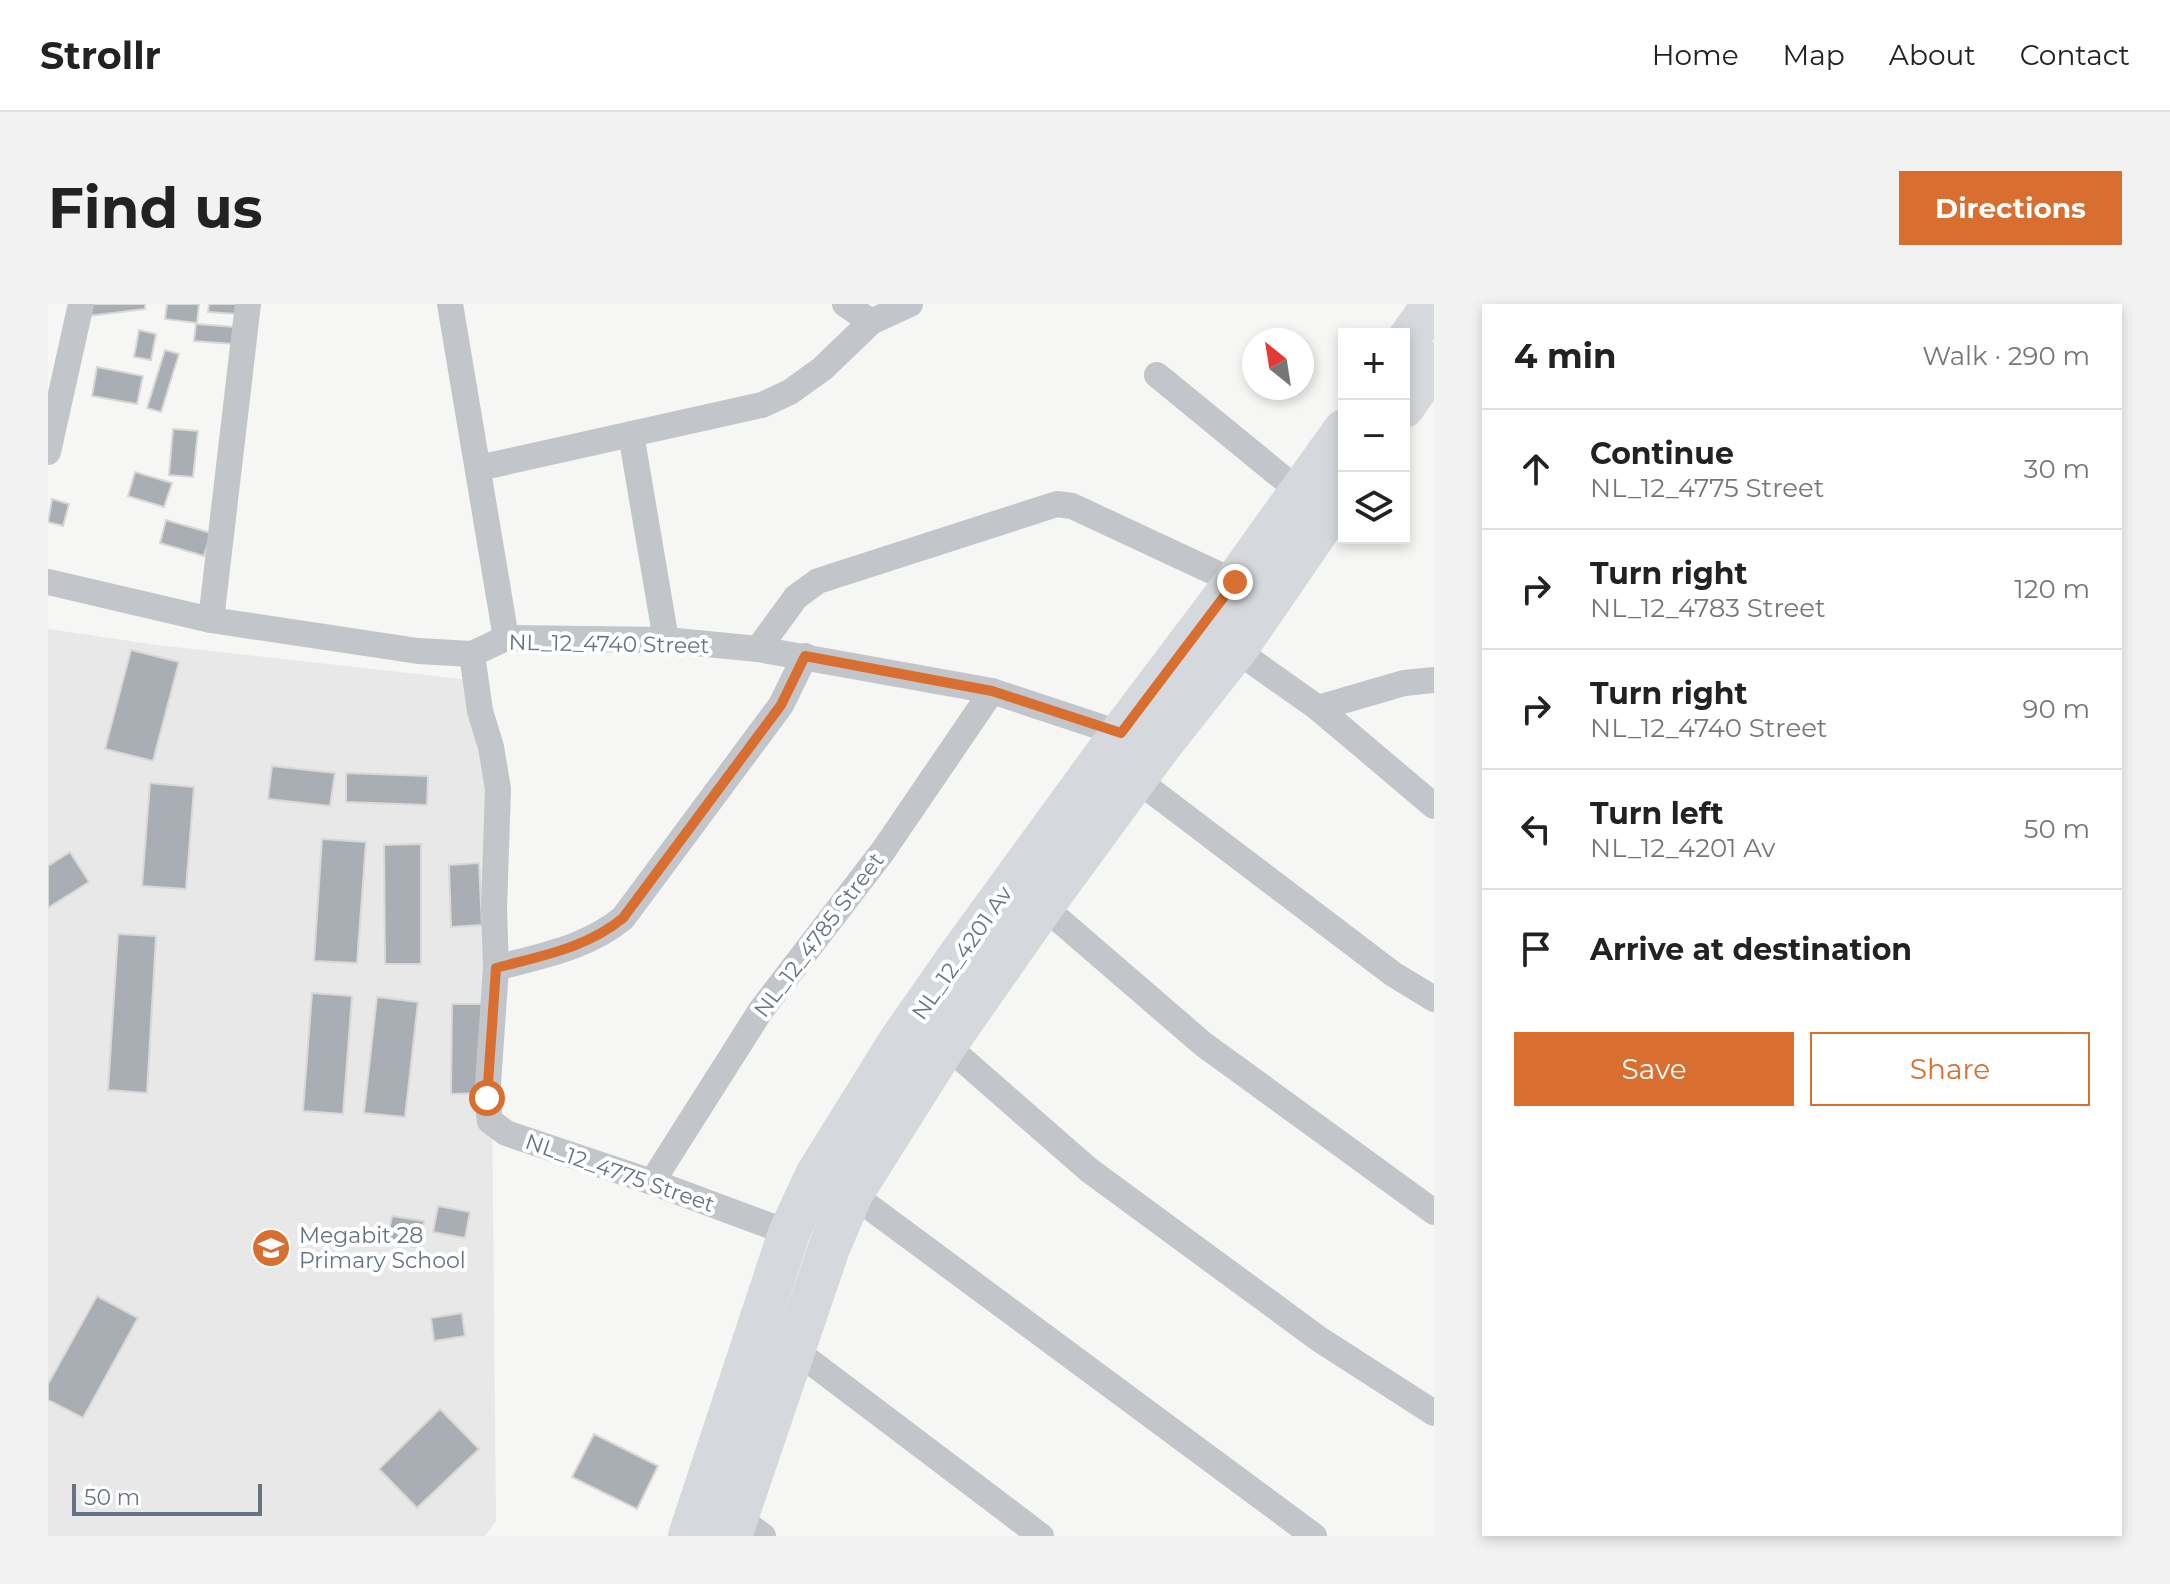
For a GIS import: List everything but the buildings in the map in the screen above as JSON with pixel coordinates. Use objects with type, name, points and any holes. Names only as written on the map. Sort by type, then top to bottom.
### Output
[{"type":"main road","points":[[1410,337],[1433,304]]},
{"type":"main road","points":[[1409,400],[1434,363]]},
{"type":"main road","name":"NL_12_4201 Av","points":[[744,1530],[795,1350],[829,1248],[852,1194],[946,1045],[1043,906],[1139,754],[1235,582],[1338,438]]},
{"type":"main road","name":"NL_12_4201 Av","points":[[689,1536],[789,1233],[816,1175],[898,1043],[1139,754],[1236,650],[1338,502]]},
{"type":"street","points":[[48,452],[81,304]]},
{"type":"street","points":[[211,620],[248,304]]},
{"type":"street","points":[[450,304],[506,638]]},
{"type":"street","points":[[845,304],[871,322]]},
{"type":"street","points":[[479,468],[762,405],[790,392],[822,369],[871,322],[910,304]]},
{"type":"street","points":[[1157,375],[1300,492]]},
{"type":"street","points":[[631,434],[666,640]]},
{"type":"street","points":[[758,649],[796,597],[818,581],[1057,504],[1072,506],[1235,582]]},
{"type":"street","name":"NL_12_4740 Street","points":[[48,582],[211,620],[418,651],[472,654],[506,638],[666,640],[805,656],[992,691],[1139,754],[1393,974],[1434,999]]},
{"type":"street","points":[[1236,650],[1318,708],[1434,806]]},
{"type":"street","name":"NL_12_4775 Street","points":[[472,654],[480,711],[491,747],[498,789],[494,909],[496,968],[487,1098],[490,1121],[506,1133],[652,1182],[789,1233]]},
{"type":"street","points":[[496,968],[583,943],[605,933],[623,918],[781,705],[805,656]]},
{"type":"street","points":[[1318,708],[1404,683],[1434,680]]},
{"type":"street","name":"NL_12_4785 Street","points":[[652,1182],[761,1010],[883,851],[992,691]]},
{"type":"street","points":[[1043,906],[1203,1044],[1434,1212]]},
{"type":"street","points":[[946,1045],[1089,1170],[1319,1339],[1434,1413]]},
{"type":"street","points":[[852,1194],[1314,1536]]},
{"type":"street","points":[[795,1350],[1041,1536]]},
{"type":"shaded area","name":"Megabit 28 Primary School","points":[[48,629],[157,645],[488,682],[496,1521],[485,1536],[48,1536]]},
{"type":"place","name":"Megabit 28 Primary School","points":[[271,1248]]},
{"type":"route","points":[[487,1098],[496,968],[583,943],[605,933],[623,918],[781,705],[805,656],[992,691],[1121,733],[1235,582]]}]
